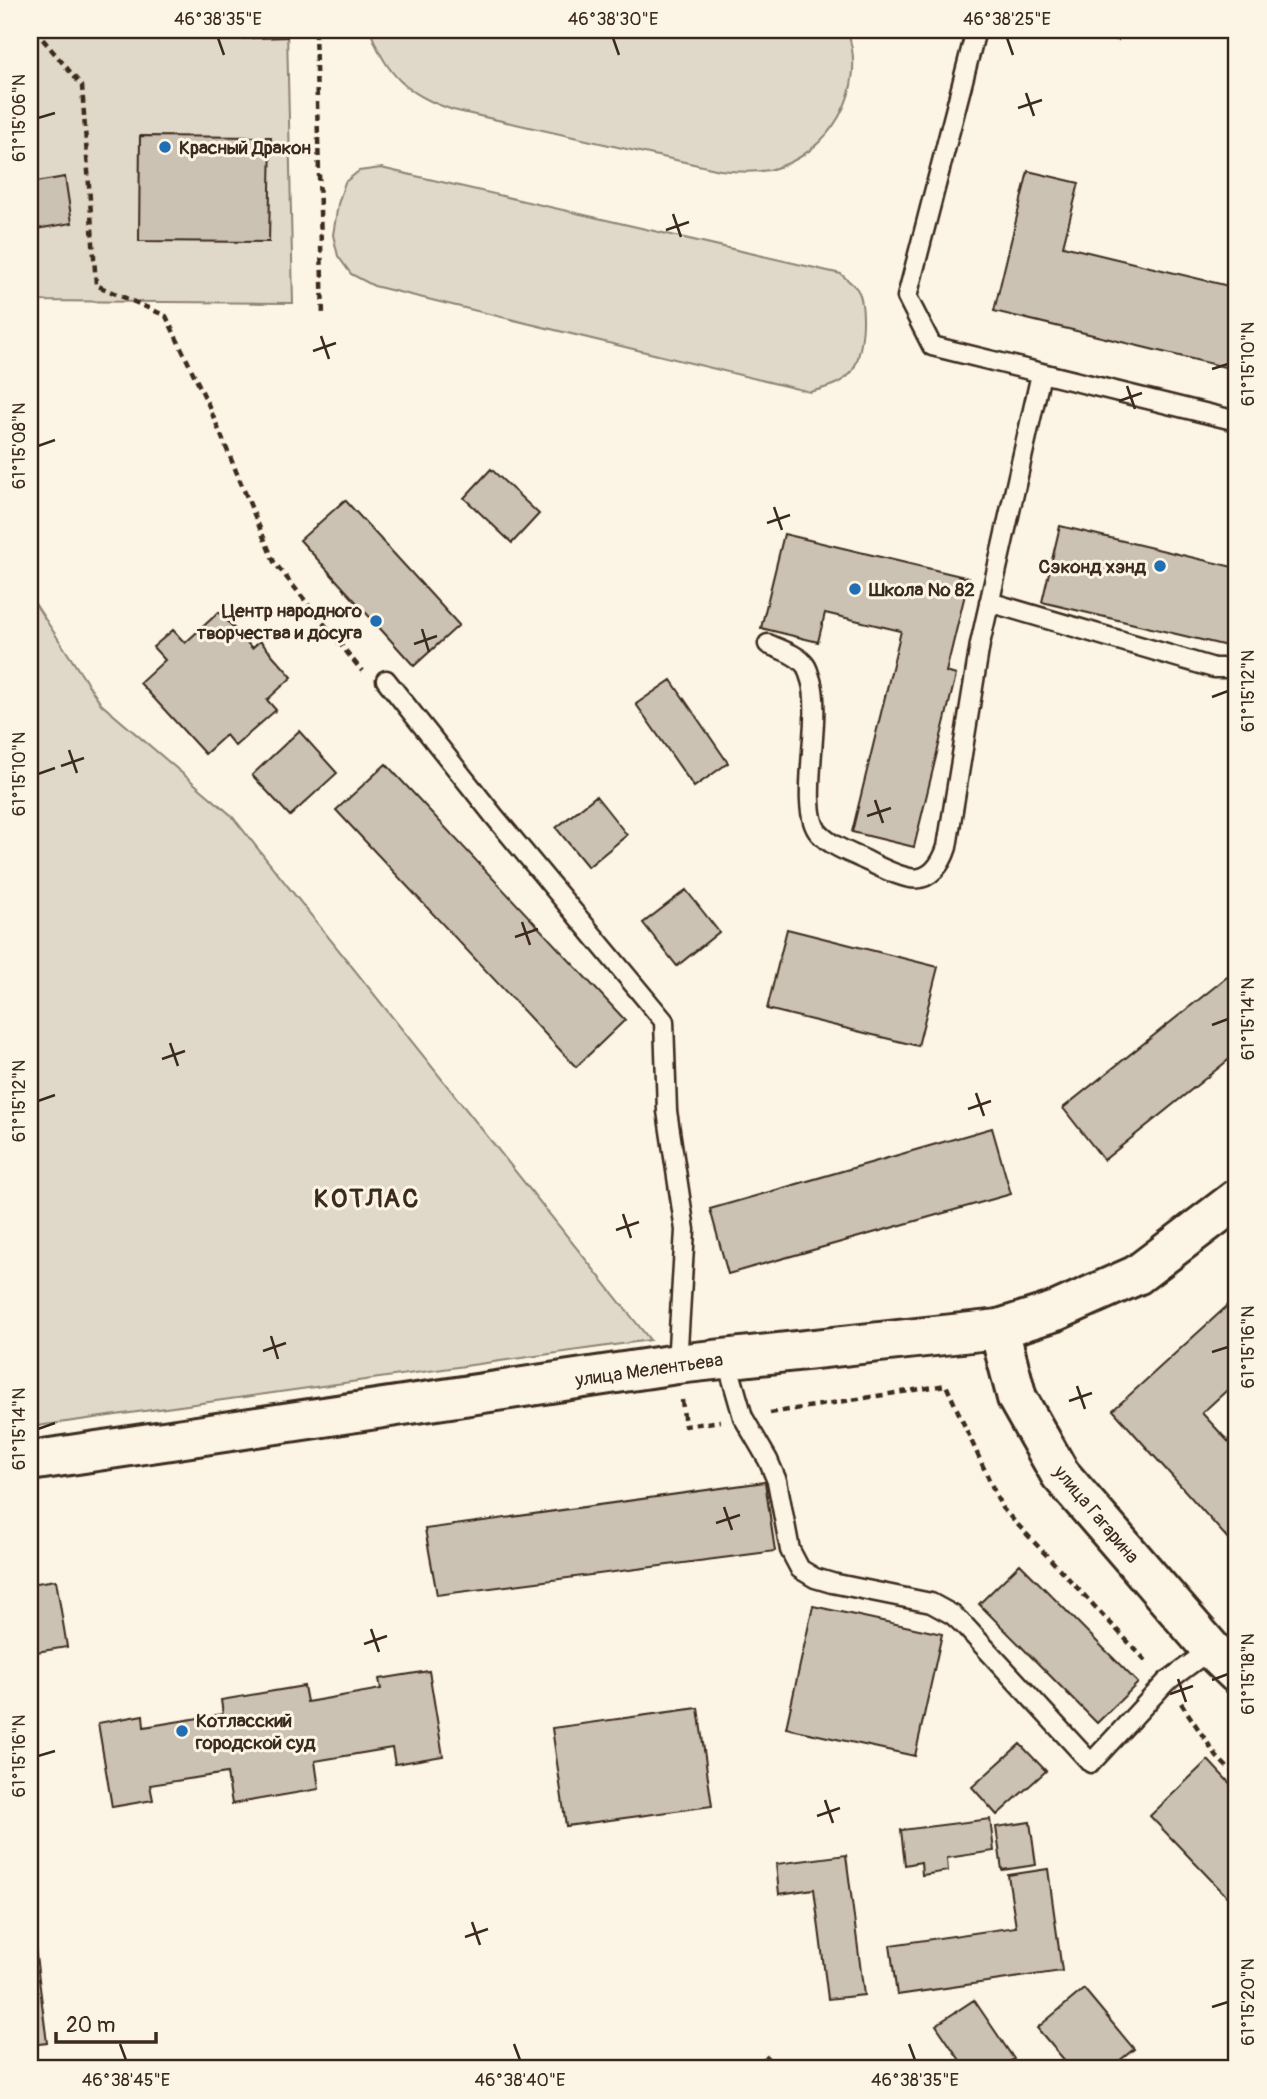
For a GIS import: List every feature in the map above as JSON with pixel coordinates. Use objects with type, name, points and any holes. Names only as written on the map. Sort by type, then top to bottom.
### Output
[{"type":"street","name":"улица Мелентьева","points":[[30,1461],[677,1364],[999,1329],[1056,1311],[1137,1275],[1237,1199]]},
{"type":"street","name":"улица Гагарина","points":[[999,1329],[1017,1398],[1060,1474],[1228,1659]]},
{"type":"lane","points":[[976,30],[907,297],[932,346],[1237,421]]},
{"type":"lane","points":[[768,644],[806,665],[813,688],[815,720],[810,787],[811,813],[817,832],[833,845],[895,874],[914,879],[931,873],[942,863],[947,847],[980,645],[1041,374]]},
{"type":"lane","points":[[989,602],[1214,668],[1237,668]]},
{"type":"lane","points":[[378,680],[664,1021],[667,1111],[685,1230],[677,1364]]},
{"type":"lane","points":[[726,1358],[743,1418],[777,1481],[790,1550],[800,1569],[815,1578],[832,1583],[931,1603],[953,1615],[1091,1763],[1166,1682],[1228,1659]]},
{"type":"path","points":[[35,30],[82,86],[96,285],[166,316],[208,404],[274,562],[378,680]]},
{"type":"path","points":[[315,30],[323,317]]},
{"type":"path","points":[[677,1364],[685,1426],[946,1385],[1002,1508],[1166,1682],[1217,1757],[1237,1777]]},
{"type":"shaded area","points":[[30,30],[287,30],[293,303],[30,301]]},
{"type":"shaded area","points":[[370,30],[847,30],[853,75],[839,116],[826,135],[810,150],[791,162],[769,170],[720,170],[453,110],[437,104],[411,90],[391,71]]},
{"type":"shaded area","points":[[381,168],[841,274],[857,289],[862,307],[861,345],[854,367],[841,381],[810,392],[374,286],[351,274],[338,256],[333,235],[345,182],[359,171]]},
{"type":"shaded area","points":[[30,596],[101,704],[231,815],[650,1340],[30,1427]]},
{"type":"building","points":[[225,30],[287,30],[287,37],[225,39]]},
{"type":"building","points":[[1075,30],[1120,30],[1118,40]]},
{"type":"building","points":[[140,136],[271,137],[269,242],[139,241]]},
{"type":"building","points":[[1028,171],[1079,183],[1063,246],[1237,288],[1237,370],[994,311]]},
{"type":"building","points":[[65,177],[72,223],[30,230],[30,183]]},
{"type":"building","points":[[491,469],[539,514],[512,543],[464,498]]},
{"type":"building","points":[[345,500],[459,625],[414,666],[300,540]]},
{"type":"building","points":[[1060,526],[1237,568],[1237,620],[1231,647],[1042,602]]},
{"type":"building","points":[[784,534],[969,578],[946,672],[956,675],[914,847],[852,832],[901,631],[825,613],[818,642],[761,628]]},
{"type":"building","points":[[219,612],[252,648],[260,641],[292,677],[267,700],[276,710],[235,746],[226,735],[205,754],[140,683],[165,660],[153,647],[173,630],[185,643]]},
{"type":"building","points":[[671,680],[728,763],[694,787],[636,704]]},
{"type":"building","points":[[299,731],[337,773],[290,816],[252,775]]},
{"type":"building","points":[[386,764],[625,1020],[576,1067],[336,810]]},
{"type":"building","points":[[596,796],[627,835],[588,867],[556,828]]},
{"type":"building","points":[[686,890],[719,932],[677,966],[643,923]]},
{"type":"building","points":[[787,929],[938,967],[918,1046],[767,1009]]},
{"type":"building","points":[[1237,969],[1237,1053],[1104,1160],[1063,1108]]},
{"type":"building","points":[[992,1128],[1011,1194],[728,1274],[710,1209]]},
{"type":"building","points":[[1237,1297],[1237,1381],[1202,1413],[1237,1451],[1237,1549],[1113,1410]]},
{"type":"building","points":[[765,1482],[775,1551],[437,1595],[425,1529]]},
{"type":"building","points":[[1020,1564],[1138,1683],[1097,1723],[979,1604]]},
{"type":"building","points":[[56,1580],[67,1647],[30,1653],[30,1584]]},
{"type":"building","points":[[813,1606],[942,1634],[915,1756],[786,1728]]},
{"type":"building","points":[[429,1671],[443,1756],[395,1764],[392,1748],[315,1761],[319,1789],[232,1804],[227,1773],[150,1785],[153,1800],[112,1807],[98,1723],[143,1715],[144,1727],[223,1714],[221,1700],[304,1686],[307,1702],[381,1689],[379,1679]]},
{"type":"building","points":[[698,1708],[712,1806],[566,1826],[552,1728]]},
{"type":"building","points":[[1020,1744],[1046,1771],[997,1815],[972,1787]]},
{"type":"building","points":[[1208,1760],[1237,1791],[1237,1907],[1150,1816]]},
{"type":"building","points":[[990,1819],[994,1851],[947,1858],[948,1871],[922,1875],[921,1862],[905,1865],[901,1830]]},
{"type":"building","points":[[1030,1822],[1036,1865],[1002,1870],[996,1827]]},
{"type":"building","points":[[846,1855],[864,1995],[828,1999],[814,1889],[779,1894],[776,1864]]},
{"type":"building","points":[[1048,1869],[1062,1971],[897,1995],[890,1945],[1016,1927],[1008,1875]]},
{"type":"building","points":[[30,1908],[47,2043],[30,2045]]},
{"type":"building","points":[[1084,1989],[1134,2049],[1109,2069],[1072,2069],[1037,2028]]},
{"type":"building","points":[[974,2000],[1014,2059],[998,2069],[966,2069],[936,2025]]},
{"type":"building","points":[[767,2056],[779,2069],[752,2069]]},
{"type":"place","name":"Красный Дракон","points":[[165,147]]},
{"type":"place","name":"Сэконд хэнд","points":[[1160,566]]},
{"type":"place","name":"Школа № 82","points":[[855,589]]},
{"type":"place","name":"Центр народного творчества и досуга","points":[[376,621]]},
{"type":"place","name":"Котласский городской суд","points":[[182,1731]]},
{"type":"district","name":"КОТЛАС","points":[[367,1198]]}]
